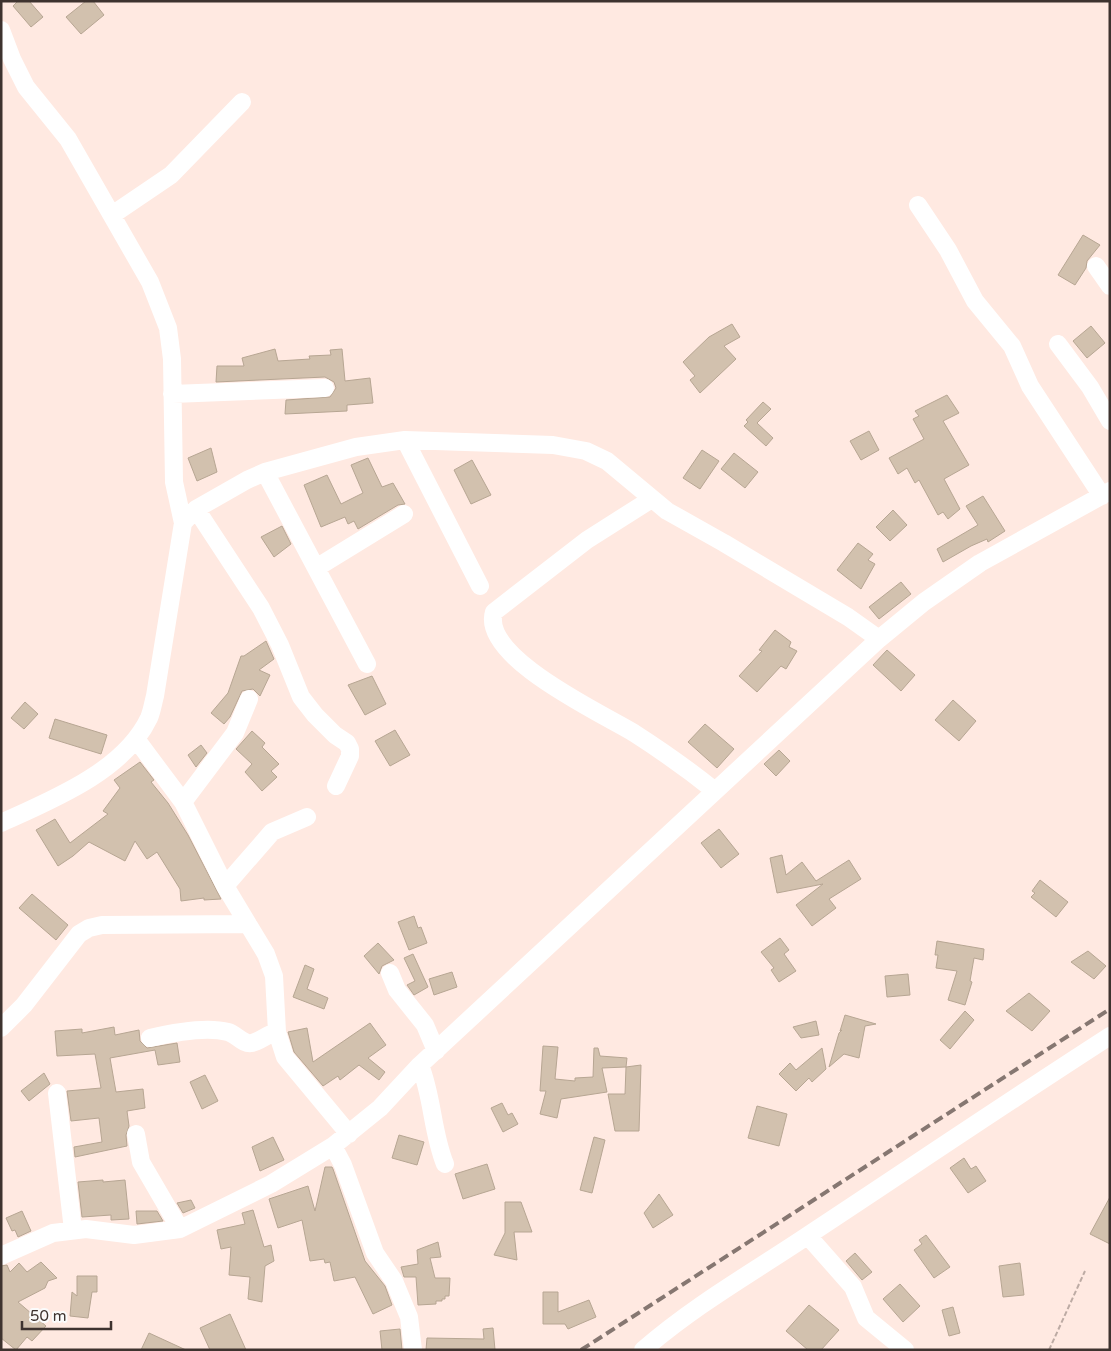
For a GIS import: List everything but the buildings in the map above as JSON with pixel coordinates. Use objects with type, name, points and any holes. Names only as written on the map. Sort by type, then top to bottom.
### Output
[{"type":"street","points":[[1,30],[12,59],[26,87],[68,139],[150,282],[166,321],[172,359],[174,482],[183,523],[150,717],[136,740],[105,770],[1,823]]},
{"type":"street","points":[[112,215],[171,175],[242,102]]},
{"type":"street","points":[[1,1256],[53,1233],[86,1229],[134,1235],[180,1229],[271,1184],[332,1146],[380,1108],[420,1065],[879,639],[924,602],[980,563],[1106,494],[1030,386],[1012,346],[975,301],[948,250],[918,205]]},
{"type":"street","points":[[1096,266],[1110,286]]},
{"type":"street","points":[[1058,344],[1090,387],[1110,421]]},
{"type":"street","points":[[172,394],[325,388]]},
{"type":"street","points":[[183,523],[196,509],[265,472],[356,447],[405,440],[553,445],[586,451],[607,461],[650,500],[667,512],[702,530],[848,617],[879,639]]},
{"type":"street","points":[[405,440],[480,586]]},
{"type":"street","points":[[265,472],[367,664]]},
{"type":"street","points":[[650,500],[587,540],[494,612],[491,620],[492,629],[513,657],[528,670],[589,709],[634,733],[690,770],[715,791]]},
{"type":"street","points":[[196,509],[261,608],[280,644],[301,697],[315,716],[335,735],[347,743],[350,749],[350,756],[336,786]]},
{"type":"street","points":[[316,568],[404,514]]},
{"type":"street","points":[[183,802],[235,732],[249,699]]},
{"type":"street","points":[[136,740],[183,802],[225,886],[266,954],[274,976],[277,1032],[285,1057],[349,1134]]},
{"type":"street","points":[[225,886],[272,832],[307,817]]},
{"type":"street","points":[[1,1028],[24,1005],[79,934],[89,928],[102,925],[248,924]]},
{"type":"street","points":[[390,973],[397,990],[425,1025],[436,1051]]},
{"type":"street","points":[[150,1038],[169,1033],[213,1031],[227,1032],[245,1042],[252,1043],[268,1034],[277,1032]]},
{"type":"street","points":[[642,1350],[671,1326],[722,1289],[808,1236],[995,1110],[1110,1036]]},
{"type":"street","points":[[420,1065],[427,1084],[435,1137],[445,1164]]},
{"type":"street","points":[[57,1093],[73,1230]]},
{"type":"street","points":[[136,1134],[141,1162],[180,1229]]},
{"type":"street","points":[[332,1146],[343,1165],[375,1253],[394,1281],[409,1317],[413,1350]]},
{"type":"street","points":[[808,1236],[853,1287],[866,1318],[905,1350]]},
{"type":"path","points":[[1049,1350],[1085,1271]]},
{"type":"railway","points":[[581,1350],[1110,1009]]}]
